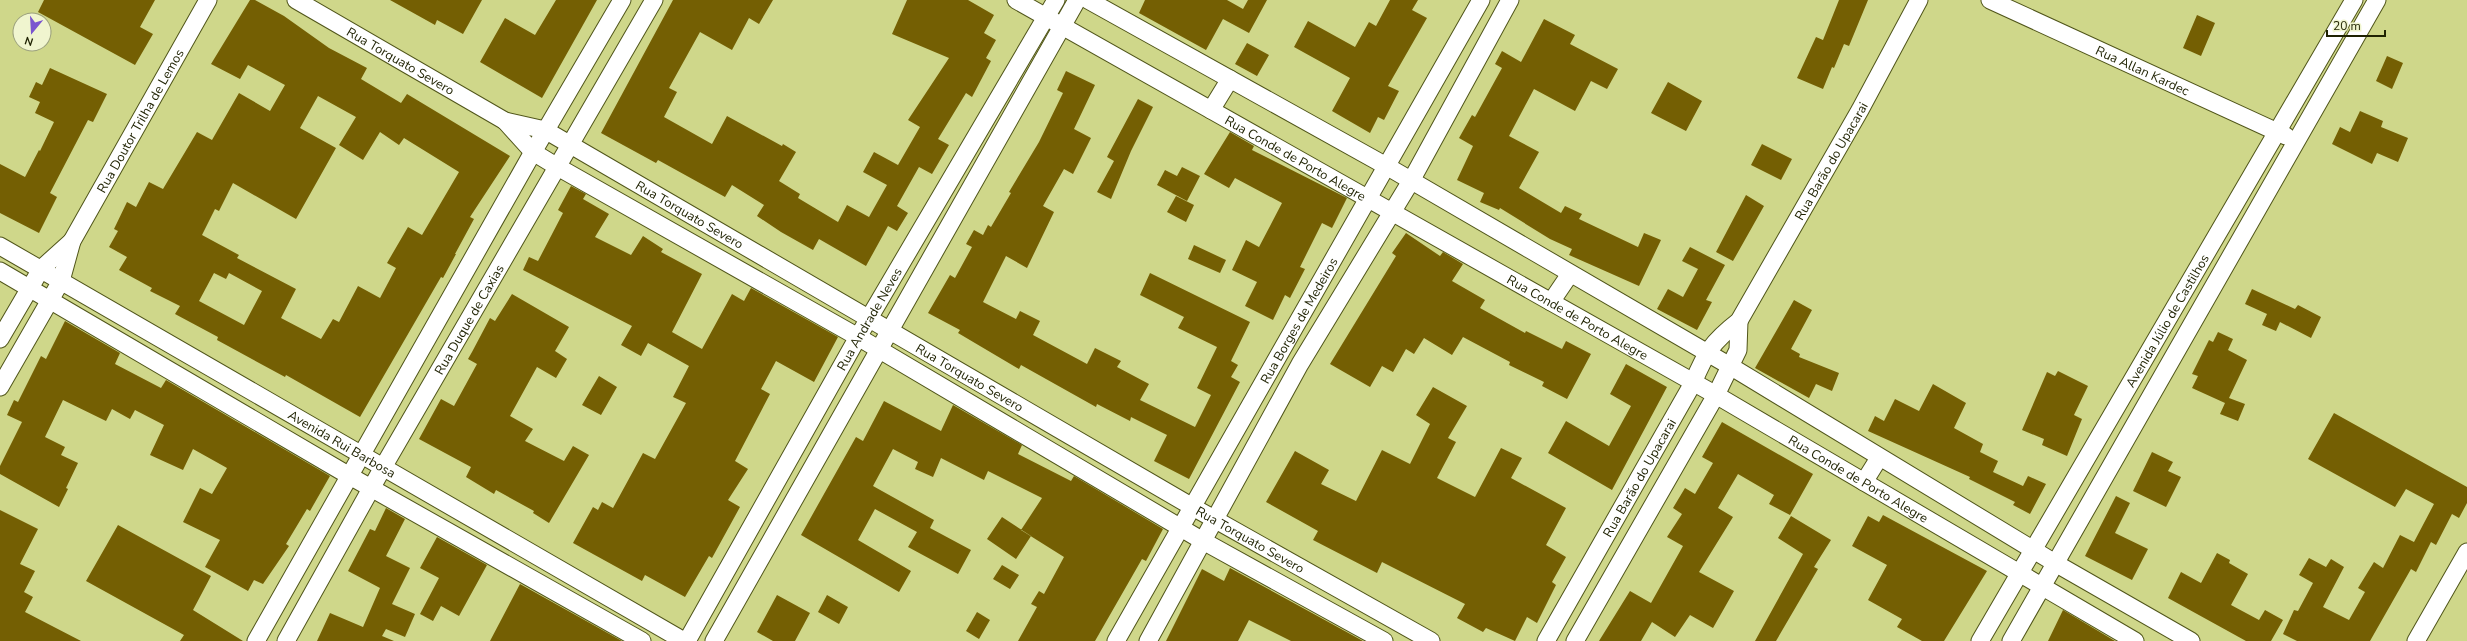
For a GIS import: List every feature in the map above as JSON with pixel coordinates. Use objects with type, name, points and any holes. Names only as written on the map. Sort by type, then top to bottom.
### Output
[{"type":"street","name":"Rua Doutor Trilha de Lemos","points":[[0,386],[4,369],[61,281],[72,241],[208,0]]},
{"type":"street","name":"Rua Torquato Severo","points":[[296,0],[505,121],[546,130],[870,317],[1191,506],[1431,641]]},
{"type":"street","name":"Rua Duque de Caxias","points":[[256,641],[446,303],[622,0]]},
{"type":"street","name":"Rua Duque de Caxias","points":[[286,641],[371,488],[556,166],[654,0]]},
{"type":"street","name":"Rua Conde de Porto Alegre","points":[[1016,0],[1716,396],[2135,641]]},
{"type":"street","name":"Rua Andrade Neves","points":[[714,641],[978,172],[1054,21],[1056,0]]},
{"type":"street","name":"Rua Andrade Neves","points":[[686,641],[858,337],[962,162],[1054,21],[1076,0]]},
{"type":"street","points":[[1088,0],[1388,167],[1706,354],[1730,366],[2034,551],[2191,641]]},
{"type":"street","points":[[1480,0],[1502,15]]},
{"type":"street","name":"Rua Borges de Medeiros","points":[[1116,641],[1191,506],[1368,198],[1388,167],[1480,0]]},
{"type":"street","name":"Rua Borges de Medeiros","points":[[1148,641],[1300,364],[1391,211],[1411,181],[1510,0]]},
{"type":"street","name":"Rua Barão do Upacarai","points":[[1546,641],[1693,383],[1706,354],[1718,337],[1739,321],[1860,110],[1919,0]]},
{"type":"street","name":"Rua Allan Kardec","points":[[1990,0],[2295,141]]},
{"type":"street","name":"Avenida Júlio de Castilhos","points":[[1980,641],[2034,551],[2276,131],[2354,0]]},
{"type":"street","name":"Avenida Júlio de Castilhos","points":[[2011,641],[2295,141],[2377,0]]},
{"type":"street","points":[[1211,110],[1230,79]]},
{"type":"street","name":"Rua Torquato Severo","points":[[505,121],[533,152],[556,166],[879,349],[1203,541],[1384,641]]},
{"type":"street","points":[[962,162],[978,172]]},
{"type":"street","points":[[711,253],[722,231]]},
{"type":"street","name":"Rua Doutor Trilha de Lemos","points":[[0,339],[41,269],[72,241]]},
{"type":"street","points":[[914,243],[932,255]]},
{"type":"street","name":"Avenida Rui Barbosa","points":[[0,246],[382,469],[686,641]]},
{"type":"street","name":"Avenida Rui Barbosa","points":[[0,271],[348,475],[642,641]]},
{"type":"street","points":[[1551,302],[1570,274]]},
{"type":"street","points":[[446,303],[471,316]]},
{"type":"street","name":"Rua Barão do Upacarai","points":[[1575,641],[1716,396],[1738,350],[1739,321]]},
{"type":"street","points":[[130,346],[140,327]]},
{"type":"street","points":[[1280,352],[1300,364]]},
{"type":"street","points":[[2148,353],[2169,364]]},
{"type":"street","points":[[1234,433],[1256,445]]},
{"type":"street","points":[[1092,475],[1103,454]]},
{"type":"street","points":[[1864,482],[1879,458]]},
{"type":"street","points":[[773,488],[794,499]]},
{"type":"street","points":[[1602,544],[1625,555]]},
{"type":"street","points":[[307,550],[330,564]]},
{"type":"street","points":[[2416,641],[2467,552]]},
{"type":"street","points":[[525,575],[536,556]]},
{"type":"street","points":[[1387,641],[1396,621]]},
{"type":"building","points":[[44,0],[155,0],[140,27],[153,34],[135,65],[52,20],[52,12],[38,12]]},
{"type":"building","points":[[250,0],[255,0],[284,16],[329,48],[367,68],[361,79],[401,103],[407,94],[510,156],[470,217],[474,219],[443,278],[441,277],[360,417],[286,375],[285,377],[217,340],[218,337],[175,314],[180,306],[150,291],[152,288],[119,270],[127,257],[109,247],[118,231],[114,229],[127,202],[136,207],[149,182],[163,189],[197,132],[212,140],[239,93],[270,111],[285,85],[248,65],[240,79],[211,64]],"holes":[[[318,96],[356,117],[339,145],[363,160],[380,132],[399,145],[404,138],[459,172],[422,235],[408,227],[387,263],[396,268],[380,298],[358,286],[339,322],[333,319],[321,339],[281,318],[296,289],[237,258],[239,255],[202,235],[215,209],[219,211],[233,183],[296,219],[336,148],[300,128]],[[214,273],[226,279],[229,273],[262,291],[244,325],[199,301]]]},
{"type":"building","points":[[390,0],[482,0],[463,34],[437,20],[435,25]]},
{"type":"building","points":[[556,0],[597,0],[542,98],[480,62],[505,18],[535,35]]},
{"type":"building","points":[[673,0],[773,0],[759,24],[749,18],[732,50],[700,32],[669,88],[677,92],[664,117],[712,144],[727,116],[782,146],[783,144],[796,152],[779,181],[800,194],[798,198],[838,222],[847,205],[869,217],[887,185],[863,172],[874,152],[898,165],[920,127],[908,120],[949,58],[892,34],[907,0],[968,0],[994,15],[984,33],[996,40],[986,58],[991,61],[972,97],[966,93],[938,139],[949,145],[932,174],[919,167],[897,206],[908,213],[897,231],[888,226],[866,266],[819,239],[813,250],[781,232],[757,216],[764,205],[732,185],[725,197],[658,160],[656,163],[601,133]]},
{"type":"building","points":[[1145,0],[1227,0],[1243,9],[1248,0],[1267,0],[1249,33],[1223,19],[1206,50],[1139,13]]},
{"type":"building","points":[[1390,0],[1418,0],[1412,10],[1427,18],[1388,86],[1399,91],[1384,120],[1378,117],[1370,133],[1332,111],[1350,78],[1294,47],[1308,21],[1355,47],[1369,22],[1376,26]]},
{"type":"building","points":[[1839,0],[1868,0],[1849,46],[1844,44],[1823,89],[1797,78],[1816,37],[1823,40]]},
{"type":"building","points":[[2197,15],[2215,23],[2201,56],[2183,48]]},
{"type":"building","points":[[1544,19],[1575,35],[1570,44],[1618,69],[1607,89],[1591,81],[1575,111],[1534,89],[1509,136],[1539,152],[1519,188],[1561,213],[1565,206],[1582,214],[1579,219],[1638,247],[1644,233],[1661,240],[1639,286],[1569,255],[1572,249],[1550,239],[1500,208],[1499,210],[1480,202],[1484,193],[1457,180],[1473,146],[1459,138],[1472,115],[1475,117],[1502,68],[1495,64],[1502,51],[1521,62]]},
{"type":"building","points":[[1247,43],[1269,55],[1257,76],[1235,64]]},
{"type":"building","points":[[2387,56],[2403,63],[2392,89],[2376,81]]},
{"type":"building","points":[[50,68],[107,94],[93,122],[88,120],[50,193],[57,197],[39,233],[0,213],[0,164],[25,177],[39,150],[40,151],[54,122],[35,113],[40,102],[29,97],[36,82],[42,85]]},
{"type":"building","points":[[1066,71],[1095,85],[1074,129],[1091,138],[1073,174],[1064,169],[1043,206],[1054,212],[1027,268],[1006,256],[983,302],[1016,319],[1020,311],[1040,321],[1033,335],[1087,364],[1095,348],[1121,361],[1117,367],[1149,384],[1140,400],[1195,427],[1211,395],[1197,388],[1217,347],[1178,328],[1184,317],[1140,295],[1150,273],[1250,322],[1231,361],[1238,365],[1231,377],[1240,382],[1189,479],[1154,461],[1167,435],[1131,417],[1130,421],[1097,404],[1096,407],[1021,365],[1019,369],[958,333],[960,330],[928,313],[950,275],[955,278],[972,247],[966,244],[974,230],[983,235],[988,225],[991,227],[1011,193],[1009,192],[1039,142],[1063,93],[1057,90]]},
{"type":"building","points":[[1668,82],[1702,101],[1686,131],[1651,113]]},
{"type":"building","points":[[1138,99],[1153,107],[1131,151],[1111,199],[1097,192],[1114,161],[1107,157]]},
{"type":"building","points":[[2360,111],[2383,121],[2381,127],[2408,138],[2398,162],[2377,153],[2372,164],[2332,144],[2340,127],[2350,132]]},
{"type":"building","points":[[1230,132],[1254,146],[1252,150],[1347,198],[1332,228],[1322,223],[1300,267],[1305,269],[1290,298],[1285,295],[1273,320],[1245,306],[1257,282],[1232,270],[1246,240],[1259,247],[1282,203],[1235,178],[1229,188],[1204,174]]},
{"type":"building","points":[[1762,144],[1792,159],[1781,180],[1751,165]]},
{"type":"building","points":[[1182,167],[1200,176],[1187,201],[1157,185],[1165,170],[1177,176]]},
{"type":"building","points":[[571,186],[586,194],[583,199],[609,214],[595,237],[631,255],[643,236],[663,249],[661,252],[702,274],[672,332],[702,349],[732,294],[744,301],[751,288],[838,337],[814,382],[776,361],[761,389],[770,394],[735,461],[748,469],[728,500],[740,507],[712,558],[709,556],[685,597],[645,575],[642,581],[573,543],[593,507],[598,510],[602,502],[613,508],[643,453],[655,459],[686,403],[673,397],[689,366],[648,343],[641,356],[621,345],[632,326],[523,270],[529,257],[538,261],[563,213],[558,210]]},
{"type":"building","points":[[1746,195],[1764,206],[1733,261],[1716,252]]},
{"type":"building","points":[[1176,196],[1194,205],[1186,222],[1167,212]]},
{"type":"building","points":[[1406,233],[1440,256],[1443,252],[1463,264],[1452,281],[1485,300],[1480,308],[1525,333],[1526,331],[1562,349],[1566,341],[1591,354],[1567,399],[1542,386],[1544,382],[1509,365],[1510,362],[1463,337],[1452,355],[1424,338],[1414,354],[1406,349],[1393,372],[1382,366],[1370,387],[1330,364],[1396,256],[1392,253]]},
{"type":"building","points":[[1194,245],[1226,260],[1220,273],[1188,259]]},
{"type":"building","points":[[1690,247],[1725,265],[1706,300],[1712,302],[1697,330],[1657,309],[1668,289],[1683,297],[1698,269],[1682,261]]},
{"type":"building","points":[[2252,289],[2295,309],[2298,305],[2321,317],[2311,338],[2280,322],[2276,331],[2262,325],[2267,314],[2245,304]]},
{"type":"building","points":[[512,294],[569,327],[555,351],[567,359],[556,378],[537,367],[510,416],[533,429],[525,441],[564,461],[573,446],[589,455],[549,523],[533,513],[534,511],[496,490],[494,494],[466,477],[471,467],[419,439],[441,399],[454,406],[477,364],[468,359],[490,318],[495,321]]},
{"type":"building","points":[[1794,300],[1812,310],[1791,349],[1800,354],[1799,357],[1839,373],[1832,391],[1816,384],[1809,398],[1755,368]]},
{"type":"building","points":[[65,321],[120,353],[115,364],[161,388],[166,380],[330,476],[310,511],[307,509],[286,544],[289,546],[263,584],[254,580],[248,591],[205,567],[220,540],[183,522],[200,488],[212,494],[227,468],[193,449],[183,470],[150,455],[164,425],[135,410],[130,419],[112,409],[106,421],[63,400],[45,437],[65,447],[61,455],[78,463],[59,507],[0,474],[0,466],[22,422],[7,415],[14,400],[18,402],[41,356],[46,359]]},
{"type":"building","points":[[2218,332],[2233,339],[2228,350],[2247,360],[2229,398],[2245,404],[2238,421],[2220,414],[2225,403],[2192,388],[2198,376],[2192,374],[2209,340],[2213,342]]},
{"type":"building","points":[[1626,364],[1667,387],[1612,490],[1548,453],[1566,421],[1609,446],[1631,406],[1610,394]]},
{"type":"building","points":[[2058,371],[2088,386],[2074,415],[2082,419],[2067,456],[2042,445],[2044,439],[2022,430],[2047,372],[2055,376]]},
{"type":"building","points":[[599,376],[617,387],[601,415],[582,405]]},
{"type":"building","points":[[1933,384],[1966,403],[1954,428],[1983,444],[1980,452],[1998,461],[1993,472],[2023,486],[2028,476],[2046,484],[2030,514],[2013,505],[2015,502],[1969,479],[1970,477],[1868,431],[1875,416],[1884,421],[1895,399],[1919,411]]},
{"type":"building","points":[[1433,387],[1467,406],[1448,438],[1456,442],[1437,478],[1475,497],[1501,448],[1522,458],[1511,478],[1566,508],[1546,545],[1566,557],[1552,582],[1556,585],[1537,623],[1527,617],[1515,641],[1486,628],[1483,632],[1457,618],[1465,604],[1382,562],[1377,573],[1313,540],[1318,531],[1266,502],[1295,451],[1329,470],[1321,484],[1356,501],[1382,450],[1410,464],[1430,424],[1416,415]]},
{"type":"building","points":[[884,401],[941,431],[953,405],[1022,445],[1018,454],[1071,481],[1074,476],[1163,529],[1146,561],[1142,559],[1095,641],[1018,641],[1037,607],[1031,604],[1039,591],[1044,594],[1064,557],[1021,530],[1042,498],[988,471],[984,480],[941,458],[933,477],[915,469],[918,462],[893,449],[873,486],[934,520],[930,528],[971,550],[958,574],[908,547],[917,532],[875,509],[858,540],[911,571],[899,592],[801,535],[856,437],[863,441]]},
{"type":"building","points":[[2334,413],[2467,487],[2467,503],[2459,518],[2452,514],[2436,545],[2431,542],[2416,572],[2411,569],[2370,641],[2297,641],[2283,634],[2294,610],[2298,611],[2313,583],[2299,575],[2309,558],[2326,567],[2331,559],[2344,567],[2323,607],[2349,620],[2365,592],[2358,588],[2374,562],[2383,568],[2400,535],[2414,542],[2434,504],[2406,489],[2395,507],[2308,459]]},
{"type":"building","points":[[1722,422],[1813,474],[1790,515],[1769,504],[1774,495],[1738,474],[1718,508],[1733,517],[1699,572],[1734,591],[1713,628],[1690,615],[1675,637],[1652,622],[1641,641],[1599,641],[1630,591],[1651,603],[1683,546],[1667,537],[1682,514],[1673,508],[1685,488],[1695,494],[1713,463],[1702,457]]},
{"type":"building","points":[[2152,452],[2173,462],[2168,471],[2181,477],[2166,507],[2133,491]]},
{"type":"building","points":[[2116,496],[2130,503],[2115,533],[2148,549],[2132,580],[2085,556]]},
{"type":"building","points":[[386,508],[405,519],[386,556],[410,568],[392,604],[415,614],[405,637],[386,629],[382,636],[394,641],[317,641],[330,613],[363,627],[380,588],[348,571],[370,529],[375,531]]},
{"type":"building","points":[[0,510],[38,529],[20,564],[35,571],[24,592],[33,597],[25,612],[81,641],[0,641]]},
{"type":"building","points":[[1883,515],[1987,571],[1944,641],[1922,641],[1897,627],[1902,619],[1868,600],[1887,565],[1852,546],[1868,516],[1879,522]]},
{"type":"building","points":[[1791,516],[1831,540],[1814,567],[1818,569],[1776,641],[1755,641],[1803,554],[1778,538]]},
{"type":"building","points":[[1002,517],[1031,536],[1016,559],[987,539]]},
{"type":"building","points":[[118,525],[211,576],[193,610],[243,641],[180,641],[184,635],[86,581]]},
{"type":"building","points":[[437,537],[487,565],[459,616],[441,606],[433,621],[420,614],[439,578],[420,568]]},
{"type":"building","points":[[2217,553],[2230,560],[2229,563],[2248,574],[2231,605],[2259,620],[2265,610],[2283,620],[2271,641],[2246,641],[2168,598],[2181,572],[2201,583]]},
{"type":"building","points":[[1002,565],[1019,575],[1010,589],[993,579]]},
{"type":"building","points":[[1230,568],[1363,641],[1291,641],[1249,620],[1238,641],[1166,641],[1202,569],[1224,581]]},
{"type":"building","points":[[520,584],[622,641],[490,641]]},
{"type":"building","points":[[777,595],[810,613],[795,641],[773,641],[757,632]]},
{"type":"building","points":[[827,595],[848,607],[839,624],[818,612]]},
{"type":"building","points":[[2063,610],[2115,641],[2048,641]]},
{"type":"building","points":[[977,612],[990,620],[979,639],[966,631]]}]
